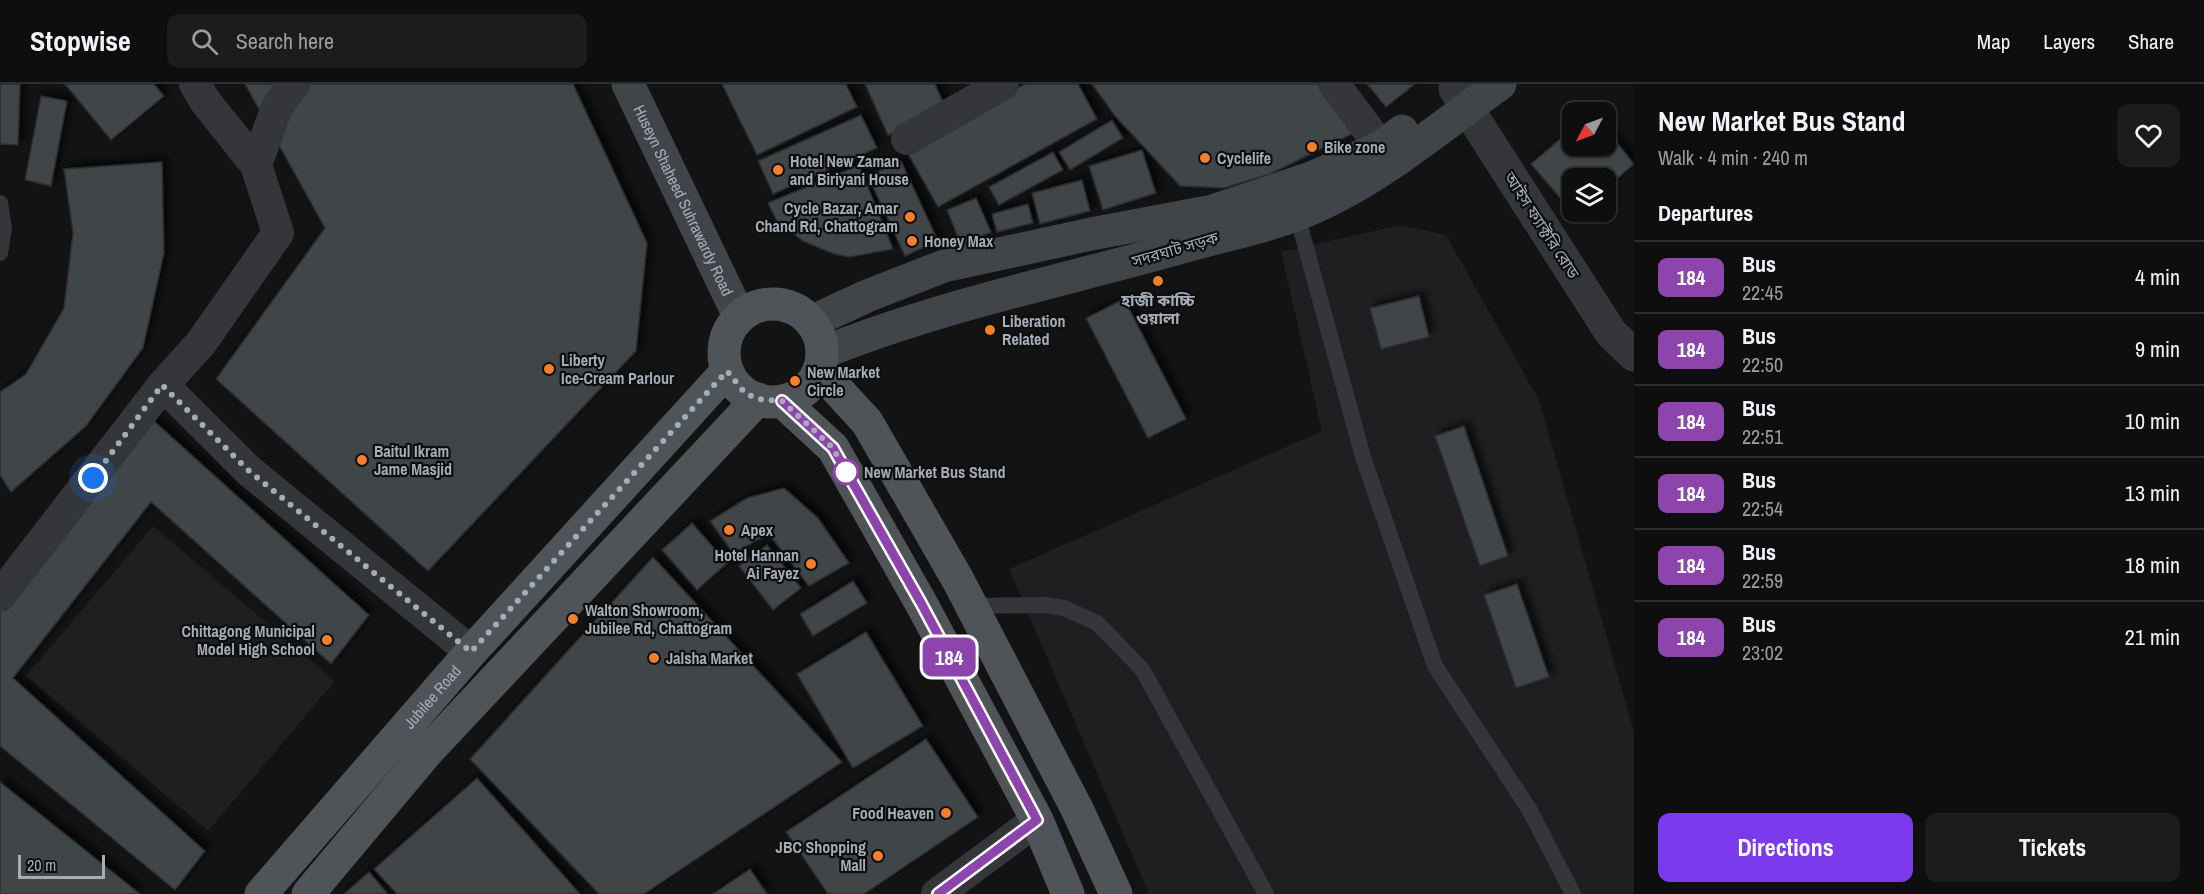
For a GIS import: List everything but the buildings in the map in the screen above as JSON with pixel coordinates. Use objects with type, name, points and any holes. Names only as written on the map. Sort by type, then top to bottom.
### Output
[{"type":"main road","name":"Huseyn Shaheed Suhrawardy Road","points":[[628,84],[746,312]]},
{"type":"main road","points":[[649,84],[746,312]]},
{"type":"main road","name":"সদরঘাট সড়ক","points":[[811,322],[867,296],[944,266],[1090,234],[1213,211],[1311,178],[1381,147],[1461,94],[1500,84]]},
{"type":"main road","name":"সদরঘাট সড়ক","points":[[821,361],[881,329],[1103,270],[1297,214],[1347,191],[1384,169],[1461,94]]},
{"type":"main road","points":[[308,894],[427,752],[770,400],[798,395],[811,384],[821,361],[819,337],[811,322],[799,311],[784,305],[768,304],[746,312],[730,328],[725,342],[724,357],[727,371],[735,383],[770,400],[833,448],[921,603],[1037,820],[1068,894]]},
{"type":"main road","points":[[821,361],[867,422],[958,580],[969,606],[1077,808],[1116,894]]},
{"type":"main road","name":"Jubilee Road","points":[[261,894],[471,652],[727,371]]},
{"type":"street","points":[[0,596],[162,385],[201,344],[278,233],[256,165],[205,101],[195,84]]},
{"type":"street","points":[[256,165],[277,107],[294,84]]},
{"type":"street","points":[[907,139],[1003,84]]},
{"type":"street","points":[[1334,84],[1381,147]]},
{"type":"street","name":"আইস ফ্যাক্টরি রোড","points":[[1461,94],[1611,333],[1634,355]]},
{"type":"street","points":[[162,385],[248,470],[471,652]]},
{"type":"street","points":[[938,894],[1037,820]]},
{"type":"lane","points":[[0,203],[4,229],[0,253]]},
{"type":"lane","points":[[1297,214],[1363,457],[1435,666],[1529,809],[1573,894]]},
{"type":"lane","points":[[969,606],[1055,606],[1097,623],[1142,669],[1266,894]]},
{"type":"shaded area","points":[[1400,225],[1446,235],[1539,400],[1634,732],[1634,894],[1149,894],[1009,569],[1322,431],[1281,252]]},
{"type":"shaded area","points":[[153,526],[335,681],[208,831],[26,676]]},
{"type":"bus line","name":"184","points":[[782,401],[833,448],[921,603],[1037,820],[938,894]]},
{"type":"place","name":"Bike zone","points":[[1312,147]]},
{"type":"place","name":"Cyclelife","points":[[1205,158]]},
{"type":"place","name":"Hotel New Zaman and Biriyani House","points":[[778,170]]},
{"type":"place","name":"Cycle Bazar, Amar Chand Rd, Chattogram","points":[[910,217]]},
{"type":"place","name":"Honey Max","points":[[912,241]]},
{"type":"place","name":"হাজী কাচ্চি ওয়ালা","points":[[1158,281]]},
{"type":"place","name":"Liberation Related","points":[[990,330]]},
{"type":"place","name":"Liberty Ice-Cream Parlour","points":[[549,369]]},
{"type":"place","name":"New Market Circle","points":[[795,381]]},
{"type":"place","name":"Baitul Ikram Jame Masjid","points":[[362,460]]},
{"type":"place","name":"New Market Bus Stand","points":[[846,472]]},
{"type":"place","name":"Apex","points":[[729,530]]},
{"type":"place","name":"Hotel Hannan Ai Fayez","points":[[811,564]]},
{"type":"place","name":"Walton Showroom, Jubilee Rd, Chattogram","points":[[573,619]]},
{"type":"place","name":"Chittagong Municipal Model High School","points":[[327,640]]},
{"type":"place","name":"Jalsha Market","points":[[654,658]]},
{"type":"place","name":"Food Heaven","points":[[946,813]]},
{"type":"place","name":"JBC Shopping Mall","points":[[878,856]]},
{"type":"route","points":[[93,478],[162,385],[248,470],[400,591],[471,652],[727,371],[745,393],[770,402],[782,401],[833,448],[846,472]]}]
